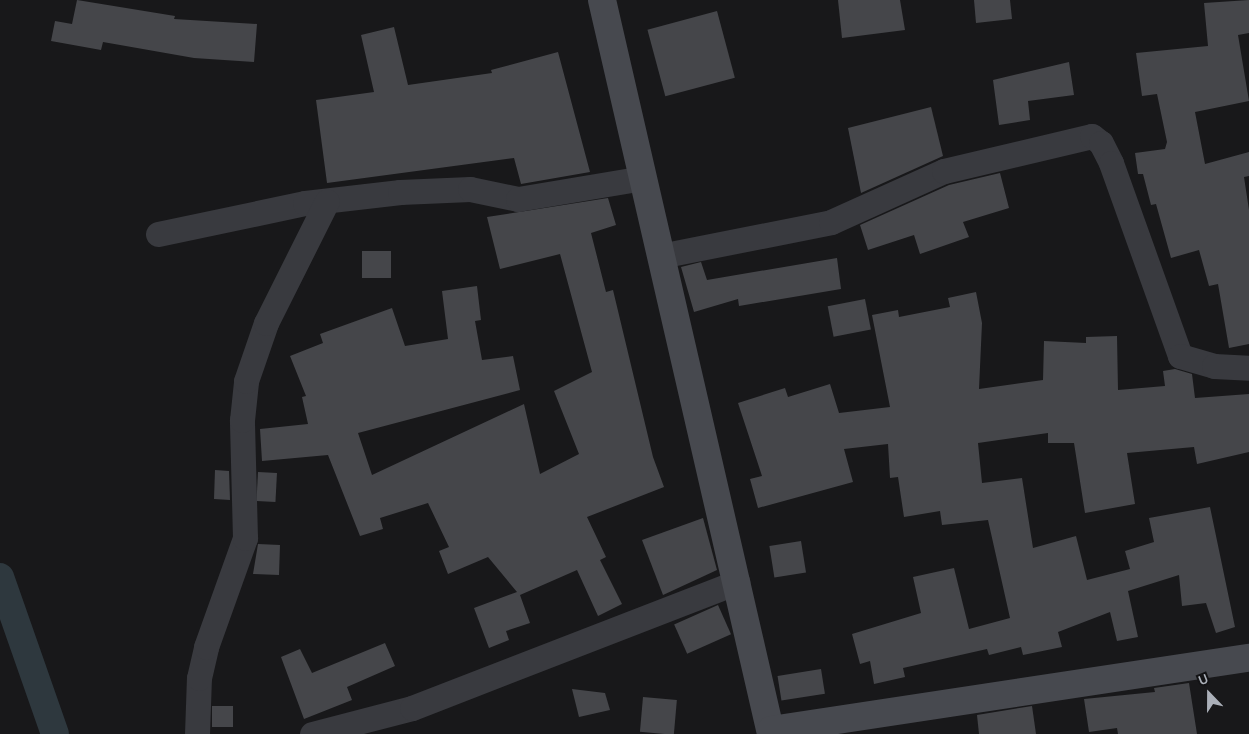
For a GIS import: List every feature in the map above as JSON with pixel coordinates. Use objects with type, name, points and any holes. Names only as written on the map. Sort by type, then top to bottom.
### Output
[{"type":"main road","points":[[602,0],[771,732],[1249,658]]},
{"type":"street","points":[[660,256],[831,222],[944,171],[1092,136],[1101,143],[1111,163],[1180,356],[1214,366],[1249,368]]},
{"type":"street","points":[[158,234],[327,201],[462,189],[518,199],[643,178]]},
{"type":"street","points":[[197,734],[199,678],[206,647],[245,538],[242,420],[246,381],[266,323],[327,201]]},
{"type":"street","points":[[312,734],[412,708],[737,582]]},
{"type":"building","points":[[77,0],[175,16],[174,19],[257,24],[254,62],[194,58],[103,42],[101,50],[51,41],[55,21],[72,24]]},
{"type":"building","points":[[838,0],[900,0],[905,30],[842,38]]},
{"type":"building","points":[[974,0],[1010,0],[1012,19],[976,23]]},
{"type":"building","points":[[1249,0],[1249,33],[1238,35],[1249,101],[1195,112],[1205,164],[1249,152],[1249,176],[1244,177],[1249,210],[1249,344],[1229,348],[1218,284],[1209,286],[1199,250],[1171,258],[1156,204],[1151,205],[1143,174],[1138,174],[1135,153],[1165,149],[1167,142],[1157,94],[1142,96],[1136,53],[1208,46],[1204,3]]},
{"type":"building","points":[[717,11],[735,78],[665,96],[647,30]]},
{"type":"building","points":[[394,27],[408,85],[492,73],[491,70],[558,52],[590,172],[521,184],[514,158],[327,183],[316,100],[374,92],[361,35]]},
{"type":"building","points":[[1069,62],[1074,95],[1028,101],[1030,120],[999,125],[993,80]]},
{"type":"building","points":[[931,107],[943,156],[861,193],[848,128]]},
{"type":"building","points":[[1000,173],[1009,208],[963,222],[969,237],[920,254],[914,235],[868,250],[860,225],[949,185]]},
{"type":"building","points":[[608,198],[616,225],[591,233],[606,292],[613,290],[653,457],[664,487],[587,517],[606,557],[600,560],[622,604],[598,616],[577,570],[520,595],[530,623],[506,631],[509,640],[489,648],[474,608],[517,592],[488,557],[448,574],[439,551],[449,547],[428,503],[380,518],[383,529],[360,536],[328,455],[262,461],[260,429],[308,424],[302,397],[306,396],[290,356],[323,343],[320,334],[392,308],[405,346],[448,339],[442,291],[477,286],[481,320],[475,321],[482,360],[513,356],[520,390],[358,433],[372,475],[524,404],[540,474],[579,454],[554,391],[592,372],[560,254],[500,269],[487,217]]},
{"type":"building","points":[[362,251],[391,251],[391,278],[362,278]]},
{"type":"building","points":[[837,258],[841,289],[739,306],[738,299],[694,312],[681,267],[701,262],[707,280]]},
{"type":"building","points":[[976,292],[982,323],[979,389],[1043,380],[1044,341],[1086,343],[1086,337],[1117,336],[1118,390],[1165,386],[1163,371],[1175,369],[1192,374],[1195,398],[1249,394],[1249,452],[1197,464],[1194,447],[1127,453],[1135,504],[1085,513],[1074,443],[1048,443],[1048,433],[978,443],[982,483],[1022,478],[1033,548],[1076,536],[1087,580],[1130,569],[1125,551],[1154,542],[1149,518],[1210,507],[1235,627],[1216,633],[1206,603],[1182,606],[1179,575],[1128,591],[1138,637],[1117,641],[1110,612],[1058,632],[1062,647],[1023,655],[1021,647],[989,655],[987,649],[903,668],[905,677],[874,684],[870,661],[860,664],[852,634],[921,613],[913,577],[954,568],[969,629],[1010,618],[988,520],[942,525],[940,511],[904,517],[898,477],[890,478],[888,444],[844,449],[853,482],[758,508],[750,479],[762,476],[738,403],[785,388],[788,397],[830,384],[839,413],[890,407],[872,315],[898,310],[899,317],[950,307],[948,298]]},
{"type":"building","points":[[865,299],[871,329],[834,337],[828,306]]},
{"type":"building","points":[[215,470],[229,471],[230,500],[214,499]]},
{"type":"building","points":[[258,472],[277,473],[275,502],[256,501]]},
{"type":"building","points":[[703,518],[717,570],[663,595],[642,540]]},
{"type":"building","points":[[801,541],[806,573],[774,578],[769,546]]},
{"type":"building","points":[[258,544],[280,545],[279,575],[253,574]]},
{"type":"building","points":[[718,605],[731,634],[687,654],[674,625]]},
{"type":"building","points":[[385,643],[395,666],[347,687],[352,700],[304,719],[281,657],[300,649],[312,673]]},
{"type":"building","points":[[821,669],[825,694],[781,701],[778,676]]},
{"type":"building","points":[[1189,683],[1197,734],[1118,734],[1117,728],[1089,732],[1084,699],[1155,692],[1154,688]]},
{"type":"building","points":[[572,689],[605,693],[610,710],[579,717]]},
{"type":"building","points":[[643,697],[677,700],[674,734],[640,732]]},
{"type":"building","points":[[212,706],[233,706],[233,727],[212,727]]},
{"type":"building","points":[[1032,706],[1036,734],[979,734],[977,715]]},
{"type":"waterway","points":[[0,577],[55,734]]}]
